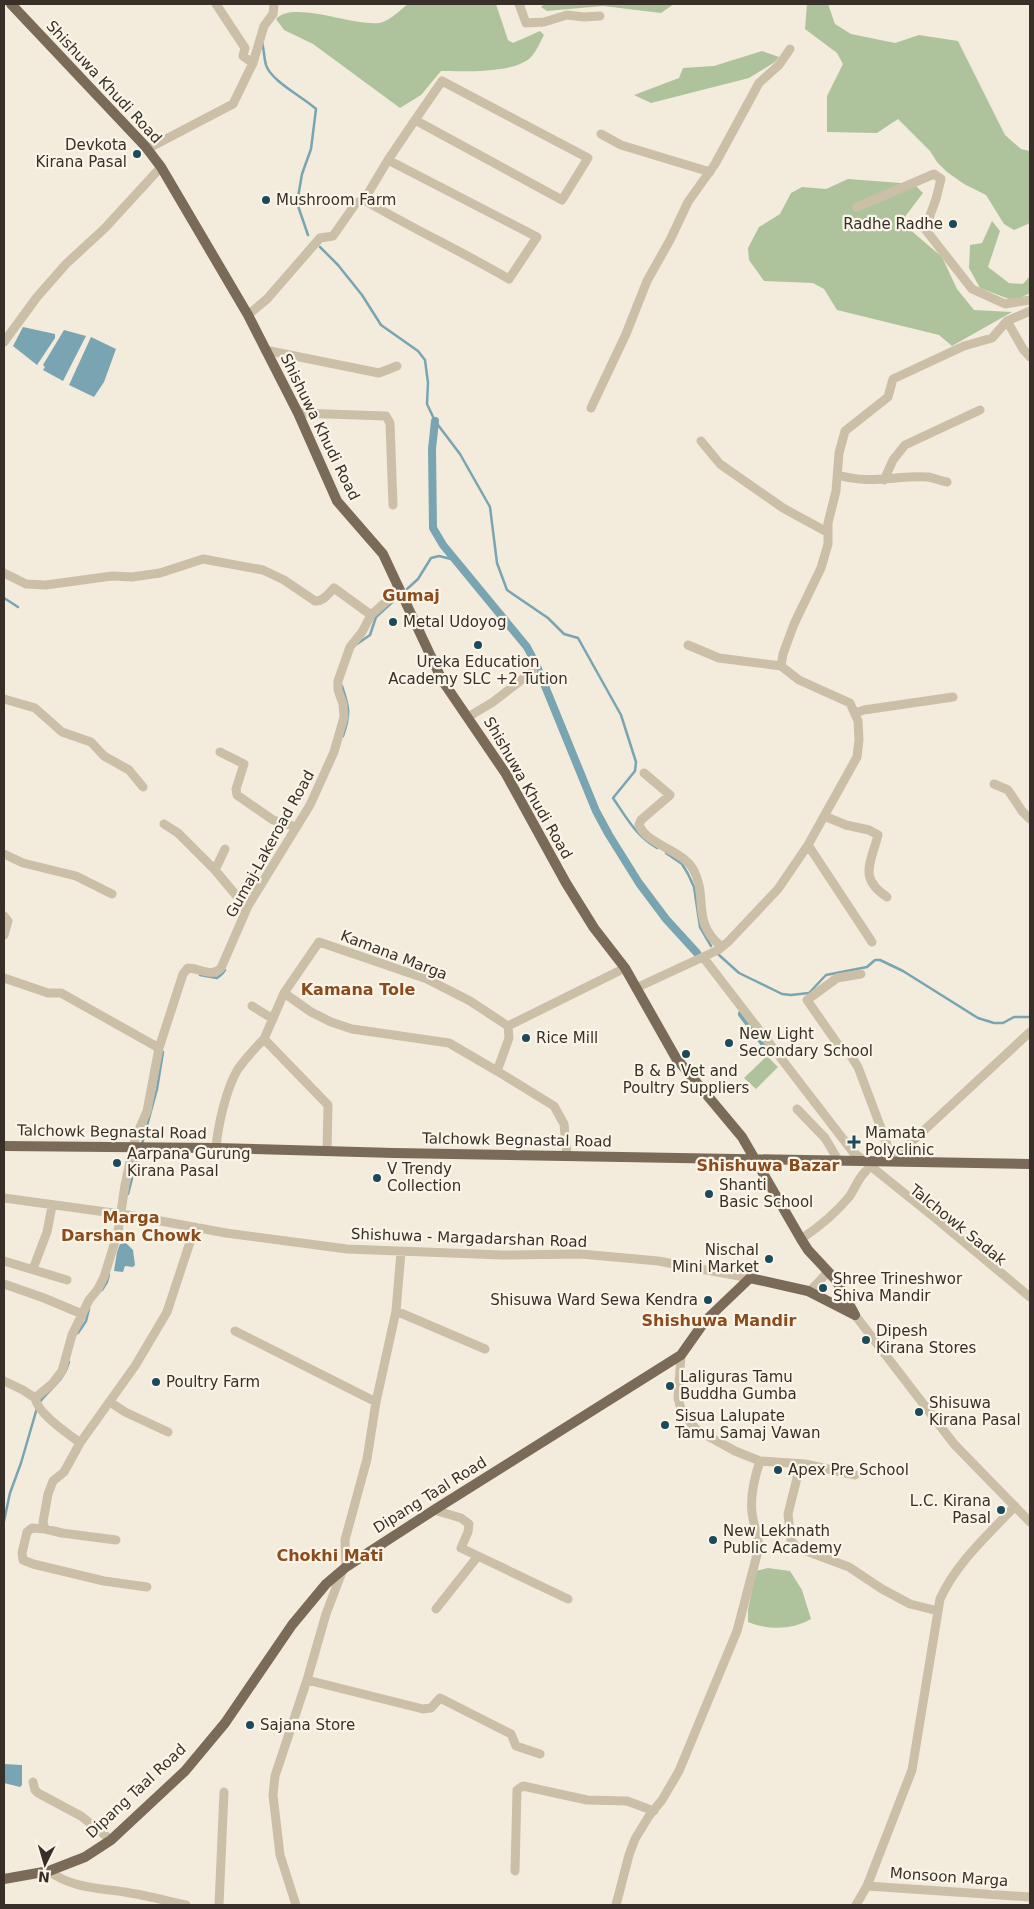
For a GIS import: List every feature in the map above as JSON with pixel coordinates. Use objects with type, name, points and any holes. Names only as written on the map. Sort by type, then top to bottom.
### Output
[{"type":"main road","name":"Shishuwa Khudi Road","points":[[11,4],[148,149],[161,167],[248,315],[298,413],[337,500],[383,554],[442,680],[506,774],[566,883],[594,928],[625,968],[676,1058],[742,1137],[808,1250],[836,1280],[855,1314]]},
{"type":"main road","name":"Talchowk Begnastal Road","points":[[4,1146],[216,1148],[1030,1164]]},
{"type":"main road","points":[[750,1278],[809,1292],[855,1314]]},
{"type":"main road","name":"Dipang Taal Road","points":[[4,1879],[49,1871],[85,1857],[111,1840],[185,1771],[225,1723],[292,1625],[326,1584],[434,1510],[681,1355],[705,1321],[750,1278]]},
{"type":"street","points":[[216,4],[245,48],[243,56],[253,63]]},
{"type":"street","points":[[148,149],[233,104],[253,63],[264,26],[273,14],[274,4]]},
{"type":"street","points":[[519,4],[526,24],[544,22],[567,15],[600,16]]},
{"type":"street","points":[[591,408],[626,334],[647,281],[670,240],[688,202],[710,172],[759,83],[779,65],[790,49]]},
{"type":"street","points":[[248,315],[268,299],[320,238],[333,236],[356,203],[364,200],[388,160],[415,120],[442,81],[588,158],[562,200],[415,120]]},
{"type":"street","points":[[601,134],[621,145],[710,172]]},
{"type":"street","points":[[364,200],[401,222],[509,278],[537,237],[388,160]]},
{"type":"street","points":[[4,342],[36,297],[66,264],[105,228],[161,167]]},
{"type":"street","points":[[857,207],[934,174],[940,180],[926,230],[935,244],[972,289],[1005,304],[1030,300]]},
{"type":"street","points":[[781,666],[783,654],[794,624],[821,568],[828,544],[828,523],[836,491],[839,453],[846,431],[888,397],[894,379],[964,346],[992,338],[1007,321],[1030,311]]},
{"type":"street","points":[[1007,321],[1023,349],[1030,357]]},
{"type":"street","points":[[265,350],[380,373],[396,366]]},
{"type":"street","points":[[884,480],[892,460],[905,445],[980,410]]},
{"type":"street","points":[[298,413],[386,416],[390,423],[393,505]]},
{"type":"street","points":[[701,441],[720,464],[783,508],[827,532]]},
{"type":"street","points":[[838,475],[852,479],[884,480],[929,477],[947,482]]},
{"type":"street","points":[[4,573],[26,584],[46,585],[112,576],[132,577],[160,573],[203,559],[263,570],[284,580],[315,601],[324,599],[334,588],[371,615]]},
{"type":"street","name":"Gumaj-Lakeroad Road","points":[[37,1403],[62,1371],[72,1335],[89,1300],[102,1283],[125,1215],[125,1185],[135,1139],[146,1111],[159,1048],[185,970],[192,968],[212,973],[219,971],[248,906],[310,805],[334,752],[344,717],[343,704],[338,690],[340,674],[350,647],[362,632],[371,615],[400,589]]},
{"type":"street","points":[[636,988],[722,947],[778,889],[808,846],[857,756],[859,740],[858,721],[847,700],[826,693],[799,680],[781,666],[719,658],[688,645]]},
{"type":"street","points":[[468,717],[493,702],[533,671]]},
{"type":"street","points":[[855,713],[864,710],[953,697]]},
{"type":"street","points":[[4,699],[35,708],[62,732],[91,742],[104,756],[128,770],[143,787]]},
{"type":"street","points":[[220,752],[244,764],[236,789],[237,795],[273,820],[296,827]]},
{"type":"street","points":[[644,773],[670,795],[641,820],[640,829],[652,840],[679,855],[693,870],[700,894],[701,912],[705,929],[722,947]]},
{"type":"street","points":[[994,784],[1008,790],[1022,811],[1030,819]]},
{"type":"street","points":[[824,816],[846,825],[869,830],[878,835],[867,871],[870,880],[877,890],[887,897]]},
{"type":"street","points":[[164,824],[178,833],[215,870],[240,900],[248,906]]},
{"type":"street","points":[[808,846],[872,942]]},
{"type":"street","points":[[215,870],[226,849]]},
{"type":"street","points":[[4,854],[23,863],[76,876],[112,894]]},
{"type":"street","points":[[4,916],[8,922],[4,935]]},
{"type":"street","name":"Kamana Marga","points":[[216,1148],[225,1103],[237,1070],[264,1039],[284,993],[319,942],[427,979],[470,1001],[508,1026]]},
{"type":"street","points":[[703,957],[858,1160],[934,1217],[1030,1297]]},
{"type":"street","points":[[497,1071],[509,1038],[508,1026],[625,968]]},
{"type":"street","points":[[860,974],[837,978],[807,1000],[837,1043],[850,1056],[858,1068],[892,1160],[1030,1032]]},
{"type":"street","points":[[4,978],[48,993],[62,993],[159,1048]]},
{"type":"street","points":[[284,993],[331,1022],[352,1029],[449,1044],[497,1071],[554,1106],[564,1124],[567,1155]]},
{"type":"street","points":[[252,1006],[273,1020]]},
{"type":"street","points":[[264,1039],[328,1105],[326,1151]]},
{"type":"street","points":[[797,1109],[825,1138],[838,1160]]},
{"type":"street","name":"Talchowk Sadak","points":[[858,1160],[866,1171],[917,1209],[1030,1304]]},
{"type":"street","points":[[801,1238],[823,1224],[836,1211],[848,1198],[866,1171]]},
{"type":"street","name":"Shishuwa - Margadarshan Road","points":[[4,1198],[195,1226],[226,1233],[347,1249],[502,1256],[581,1254],[658,1261],[750,1278]]},
{"type":"street","points":[[33,1268],[47,1232],[52,1206]]},
{"type":"street","points":[[45,1529],[43,1522],[48,1494],[53,1481],[64,1472],[80,1443],[135,1366],[167,1312],[195,1226]]},
{"type":"street","points":[[296,1905],[280,1855],[273,1795],[275,1776],[307,1680],[326,1614],[344,1570],[346,1540],[367,1459],[376,1402],[396,1311],[401,1252]]},
{"type":"street","points":[[4,1261],[33,1268],[67,1280]]},
{"type":"street","points":[[809,1292],[828,1272]]},
{"type":"street","points":[[4,1284],[82,1314]]},
{"type":"street","points":[[396,1311],[485,1349]]},
{"type":"street","points":[[855,1314],[954,1444],[1030,1522]]},
{"type":"street","points":[[235,1331],[376,1402]]},
{"type":"street","points":[[681,1355],[678,1398],[682,1413],[697,1430],[735,1451],[760,1461],[805,1464],[855,1475]]},
{"type":"street","points":[[4,1381],[23,1390],[80,1443]]},
{"type":"street","points":[[110,1402],[125,1412],[168,1432]]},
{"type":"street","points":[[616,1905],[628,1855],[635,1839],[662,1800],[679,1770],[737,1631],[758,1547],[758,1535],[751,1511],[755,1477],[760,1461]]},
{"type":"street","points":[[805,1464],[797,1478],[788,1514],[791,1541],[798,1548],[849,1567],[882,1589],[910,1604],[938,1612]]},
{"type":"street","points":[[856,1905],[866,1886],[912,1770],[940,1599],[968,1556],[1016,1506]]},
{"type":"street","points":[[434,1510],[462,1518],[469,1524],[468,1532],[461,1548],[568,1599]]},
{"type":"street","points":[[116,1540],[62,1534],[45,1529],[32,1528],[27,1532],[22,1553],[23,1560],[104,1581],[147,1587]]},
{"type":"street","points":[[436,1609],[478,1556]]},
{"type":"street","points":[[307,1680],[423,1709],[431,1708],[440,1698],[511,1734],[516,1746],[540,1754]]},
{"type":"street","points":[[33,1782],[38,1793],[81,1816],[111,1840]]},
{"type":"street","points":[[515,1871],[517,1790],[520,1787],[523,1786],[587,1800],[628,1801],[654,1811]]},
{"type":"street","points":[[219,1905],[224,1792]]},
{"type":"street","points":[[49,1871],[60,1879],[74,1884],[132,1893],[186,1905]]},
{"type":"street","name":"Monsoon Marga","points":[[866,1886],[1030,1896]]},
{"type":"green space","points":[[408,4],[496,4],[508,40],[513,43],[540,31],[544,35],[534,54],[525,62],[502,69],[441,71],[421,95],[400,108],[313,44],[284,30],[276,19],[284,14],[295,12],[379,23],[391,18]]},
{"type":"green space","points":[[544,4],[674,4],[661,13],[603,6],[547,11],[541,7]]},
{"type":"green space","points":[[807,4],[828,4],[835,24],[851,34],[895,43],[919,35],[958,41],[1005,135],[1021,149],[1030,151],[1030,223],[1014,230],[1004,224],[986,195],[964,184],[947,172],[930,151],[898,119],[877,133],[827,132],[827,96],[843,64],[837,53],[805,29]]},
{"type":"green space","points":[[762,51],[779,57],[775,62],[749,78],[651,103],[634,95],[679,78],[683,68],[714,66]]},
{"type":"green space","points":[[848,179],[914,184],[923,193],[901,222],[942,257],[957,289],[974,310],[1012,312],[952,346],[939,335],[837,310],[824,289],[813,283],[764,281],[749,260],[748,248],[759,227],[780,214],[791,193],[802,187],[826,189]]},
{"type":"green space","points":[[992,221],[1000,231],[988,267],[1009,283],[1023,284],[1030,276],[1030,293],[1014,301],[980,288],[969,268],[970,245],[982,243]]},
{"type":"green space","points":[[767,1056],[778,1067],[756,1089],[744,1078]]},
{"type":"green space","points":[[768,1568],[790,1571],[802,1590],[811,1619],[804,1623],[780,1628],[748,1622],[748,1610],[756,1571]]},
{"type":"water","points":[[23,327],[55,334],[55,338],[37,365],[13,346]]},
{"type":"water","points":[[64,330],[86,336],[63,381],[43,370],[45,367],[43,365]]},
{"type":"water","points":[[91,337],[116,349],[104,382],[94,397],[69,385]]},
{"type":"water","points":[[126,1243],[133,1250],[135,1265],[133,1267],[125,1266],[123,1272],[114,1271],[120,1244]]},
{"type":"water","points":[[4,1764],[22,1765],[22,1785],[20,1787],[4,1783]]},
{"type":"waterway","points":[[262,42],[265,62],[269,71],[281,83],[316,109],[311,149],[302,174],[297,203],[308,235]]},
{"type":"waterway","points":[[320,247],[338,265],[362,295],[381,325],[418,351],[425,360],[428,383],[427,404],[435,421],[460,454],[490,507],[497,563],[507,590],[548,618],[564,634],[578,638],[621,715],[636,762],[635,771],[613,798],[637,832],[657,848]]},
{"type":"waterway","points":[[435,421],[432,449],[433,528],[443,545],[527,647],[536,664],[596,811],[609,835],[639,883],[666,919],[697,953]]},
{"type":"waterway","points":[[407,589],[418,579],[431,558],[439,556],[455,560]]},
{"type":"waterway","points":[[357,644],[370,635],[376,617],[398,597]]},
{"type":"waterway","points":[[4,598],[18,607]]},
{"type":"waterway","points":[[342,686],[348,710],[343,736]]},
{"type":"waterway","points":[[666,853],[682,864],[688,874],[694,887],[700,927],[711,946]]},
{"type":"waterway","points":[[719,955],[739,973],[782,994],[791,995],[809,993],[826,975],[867,967],[875,960],[880,960],[903,971],[978,1018],[994,1023],[1003,1023],[1014,1017],[1030,1017]]},
{"type":"waterway","points":[[200,975],[217,978],[225,970]]},
{"type":"waterway","points":[[742,1014],[764,1043]]},
{"type":"waterway","points":[[142,1144],[157,1089],[163,1052]]},
{"type":"waterway","points":[[128,1194],[139,1152]]},
{"type":"waterway","points":[[102,1290],[109,1275]]},
{"type":"waterway","points":[[78,1333],[86,1321],[89,1309]]},
{"type":"waterway","points":[[39,1403],[64,1374],[69,1362]]},
{"type":"waterway","points":[[4,1521],[10,1493],[37,1408]]},
{"type":"place","name":"Devkota Kirana Pasal","points":[[137,154]]},
{"type":"place","name":"Mushroom Farm","points":[[266,200]]},
{"type":"place","name":"Radhe Radhe","points":[[953,224]]},
{"type":"place","name":"Metal Udoyog","points":[[393,622]]},
{"type":"place","name":"Ureka Education Academy SLC +2 Tution","points":[[478,645]]},
{"type":"place","name":"Rice Mill","points":[[526,1038]]},
{"type":"place","name":"New Light Secondary School","points":[[729,1043]]},
{"type":"place","name":"B & B Vet and Poultry Suppliers","points":[[686,1054]]},
{"type":"place","name":"Mamata Polyclinic","points":[[854,1142]]},
{"type":"place","name":"Aarpana Gurung Kirana Pasal","points":[[117,1163]]},
{"type":"place","name":"V Trendy Collection","points":[[377,1178]]},
{"type":"place","name":"Shanti Basic School","points":[[709,1194]]},
{"type":"place","name":"Nischal Mini Market","points":[[769,1259]]},
{"type":"place","name":"Shree Trineshwor Shiva Mandir","points":[[823,1288]]},
{"type":"place","name":"Shisuwa Ward Sewa Kendra","points":[[708,1300]]},
{"type":"place","name":"Dipesh Kirana Stores","points":[[866,1340]]},
{"type":"place","name":"Poultry Farm","points":[[156,1382]]},
{"type":"place","name":"Laliguras Tamu Buddha Gumba","points":[[670,1386]]},
{"type":"place","name":"Shisuwa Kirana Pasal","points":[[919,1412]]},
{"type":"place","name":"Sisua Lalupate Tamu Samaj Vawan","points":[[665,1425]]},
{"type":"place","name":"Apex Pre School","points":[[778,1470]]},
{"type":"place","name":"L.C. Kirana Pasal","points":[[1001,1510]]},
{"type":"place","name":"New Lekhnath Public Academy","points":[[713,1540]]},
{"type":"place","name":"Sajana Store","points":[[250,1725]]},
{"type":"district","name":"Gumaj","points":[[411,595]]},
{"type":"district","name":"Kamana Tole","points":[[358,989]]},
{"type":"district","name":"Shishuwa Bazar","points":[[768,1165]]},
{"type":"district","name":"Marga Darshan Chowk","points":[[131,1226]]},
{"type":"district","name":"Shishuwa Mandir","points":[[719,1320]]},
{"type":"district","name":"Chokhi Mati","points":[[330,1555]]}]
